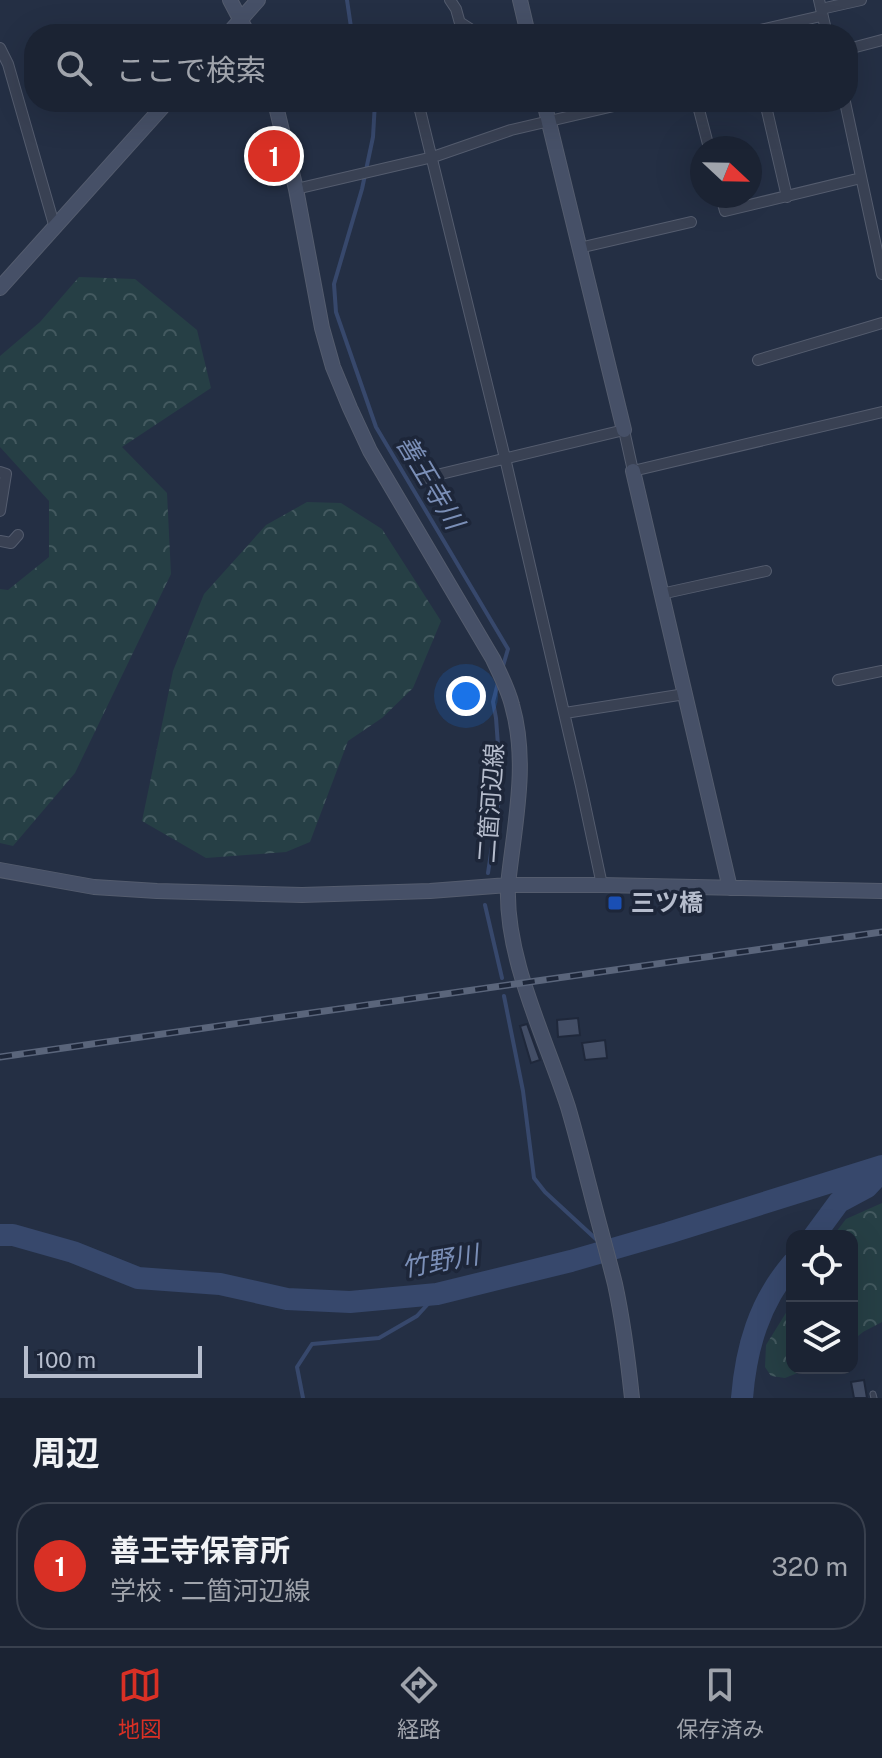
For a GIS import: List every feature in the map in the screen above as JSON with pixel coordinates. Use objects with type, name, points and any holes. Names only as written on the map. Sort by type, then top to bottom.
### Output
[{"type":"street","points":[[230,0],[243,24]]},
{"type":"street","points":[[237,24],[258,0]]},
{"type":"street","points":[[450,0],[461,24]]},
{"type":"street","points":[[520,0],[526,24]]},
{"type":"street","points":[[773,24],[820,8],[861,0]]},
{"type":"street","points":[[858,46],[882,40]]},
{"type":"street","points":[[0,48],[8,64],[55,228]]},
{"type":"street","points":[[0,288],[158,112]]},
{"type":"street","name":"二箇河辺線","points":[[277,112],[296,189],[322,328],[333,367],[370,451],[493,659],[513,707],[521,759],[508,885],[509,930],[517,962],[569,1111],[615,1283],[632,1398]]},
{"type":"street","points":[[421,112],[565,713],[602,885]]},
{"type":"street","points":[[547,112],[730,888]]},
{"type":"street","points":[[296,189],[433,157],[511,130],[588,112]]},
{"type":"street","points":[[700,112],[706,136]]},
{"type":"street","points":[[767,112],[787,197]]},
{"type":"street","points":[[847,112],[882,274]]},
{"type":"street","points":[[762,203],[861,178]]},
{"type":"street","points":[[579,248],[691,222]]},
{"type":"street","points":[[758,360],[882,323]]},
{"type":"street","points":[[633,471],[882,412]]},
{"type":"street","points":[[420,479],[624,430]]},
{"type":"street","points":[[0,472],[6,474],[0,511]]},
{"type":"street","points":[[0,541],[11,543],[18,535]]},
{"type":"street","points":[[661,594],[766,571]]},
{"type":"street","points":[[838,680],[882,671]]},
{"type":"street","points":[[565,713],[685,694]]},
{"type":"street","points":[[0,870],[94,887],[302,895],[508,885],[882,891]]},
{"type":"green space","points":[[79,277],[135,279],[197,330],[211,388],[122,447],[167,493],[171,574],[75,773],[13,846],[0,843],[0,589],[8,590],[49,557],[49,501],[0,447],[0,356],[40,322]]},
{"type":"green space","points":[[307,502],[341,503],[382,529],[441,621],[413,688],[382,718],[348,741],[310,842],[286,852],[206,858],[142,821],[173,671],[204,594],[266,525]]},
{"type":"green space","points":[[882,1203],[882,1322],[858,1336],[858,1230],[838,1230],[846,1219]]},
{"type":"green space","points":[[786,1313],[786,1374],[795,1374],[785,1378],[771,1376],[765,1367],[766,1345]]},
{"type":"building","points":[[578,1018],[580,1035],[558,1037],[557,1020]]},
{"type":"building","points":[[527,1024],[540,1060],[531,1063],[520,1026]]},
{"type":"building","points":[[605,1040],[607,1058],[585,1060],[582,1043]]},
{"type":"building","points":[[864,1380],[867,1398],[854,1398],[851,1382]]},
{"type":"waterway","name":"善王寺川","points":[[347,0],[351,24]]},
{"type":"waterway","name":"善王寺川","points":[[374,112],[373,137],[362,189],[334,284],[336,312],[376,427],[508,649],[503,666]]},
{"type":"waterway","name":"善王寺川","points":[[488,873],[501,786],[493,702],[499,679]]},
{"type":"waterway","name":"善王寺川","points":[[485,905],[502,978]]},
{"type":"waterway","name":"善王寺川","points":[[504,996],[523,1091],[534,1178],[597,1240]]},
{"type":"waterway","name":"竹野川","points":[[0,1235],[13,1235],[73,1252],[138,1278],[220,1284],[287,1299],[350,1302],[437,1294],[571,1261],[882,1166]]},
{"type":"waterway","points":[[818,1230],[839,1202],[867,1187],[882,1171]]},
{"type":"waterway","points":[[742,1398],[756,1327],[771,1294],[786,1272]]},
{"type":"waterway","points":[[303,1398],[297,1367],[312,1344],[379,1338],[417,1316],[437,1294]]},
{"type":"railway","points":[[0,1057],[882,932]]},
{"type":"place","name":"善王寺保育所","points":[[274,156]]},
{"type":"place","name":"三ツ橋","points":[[615,903]]}]
